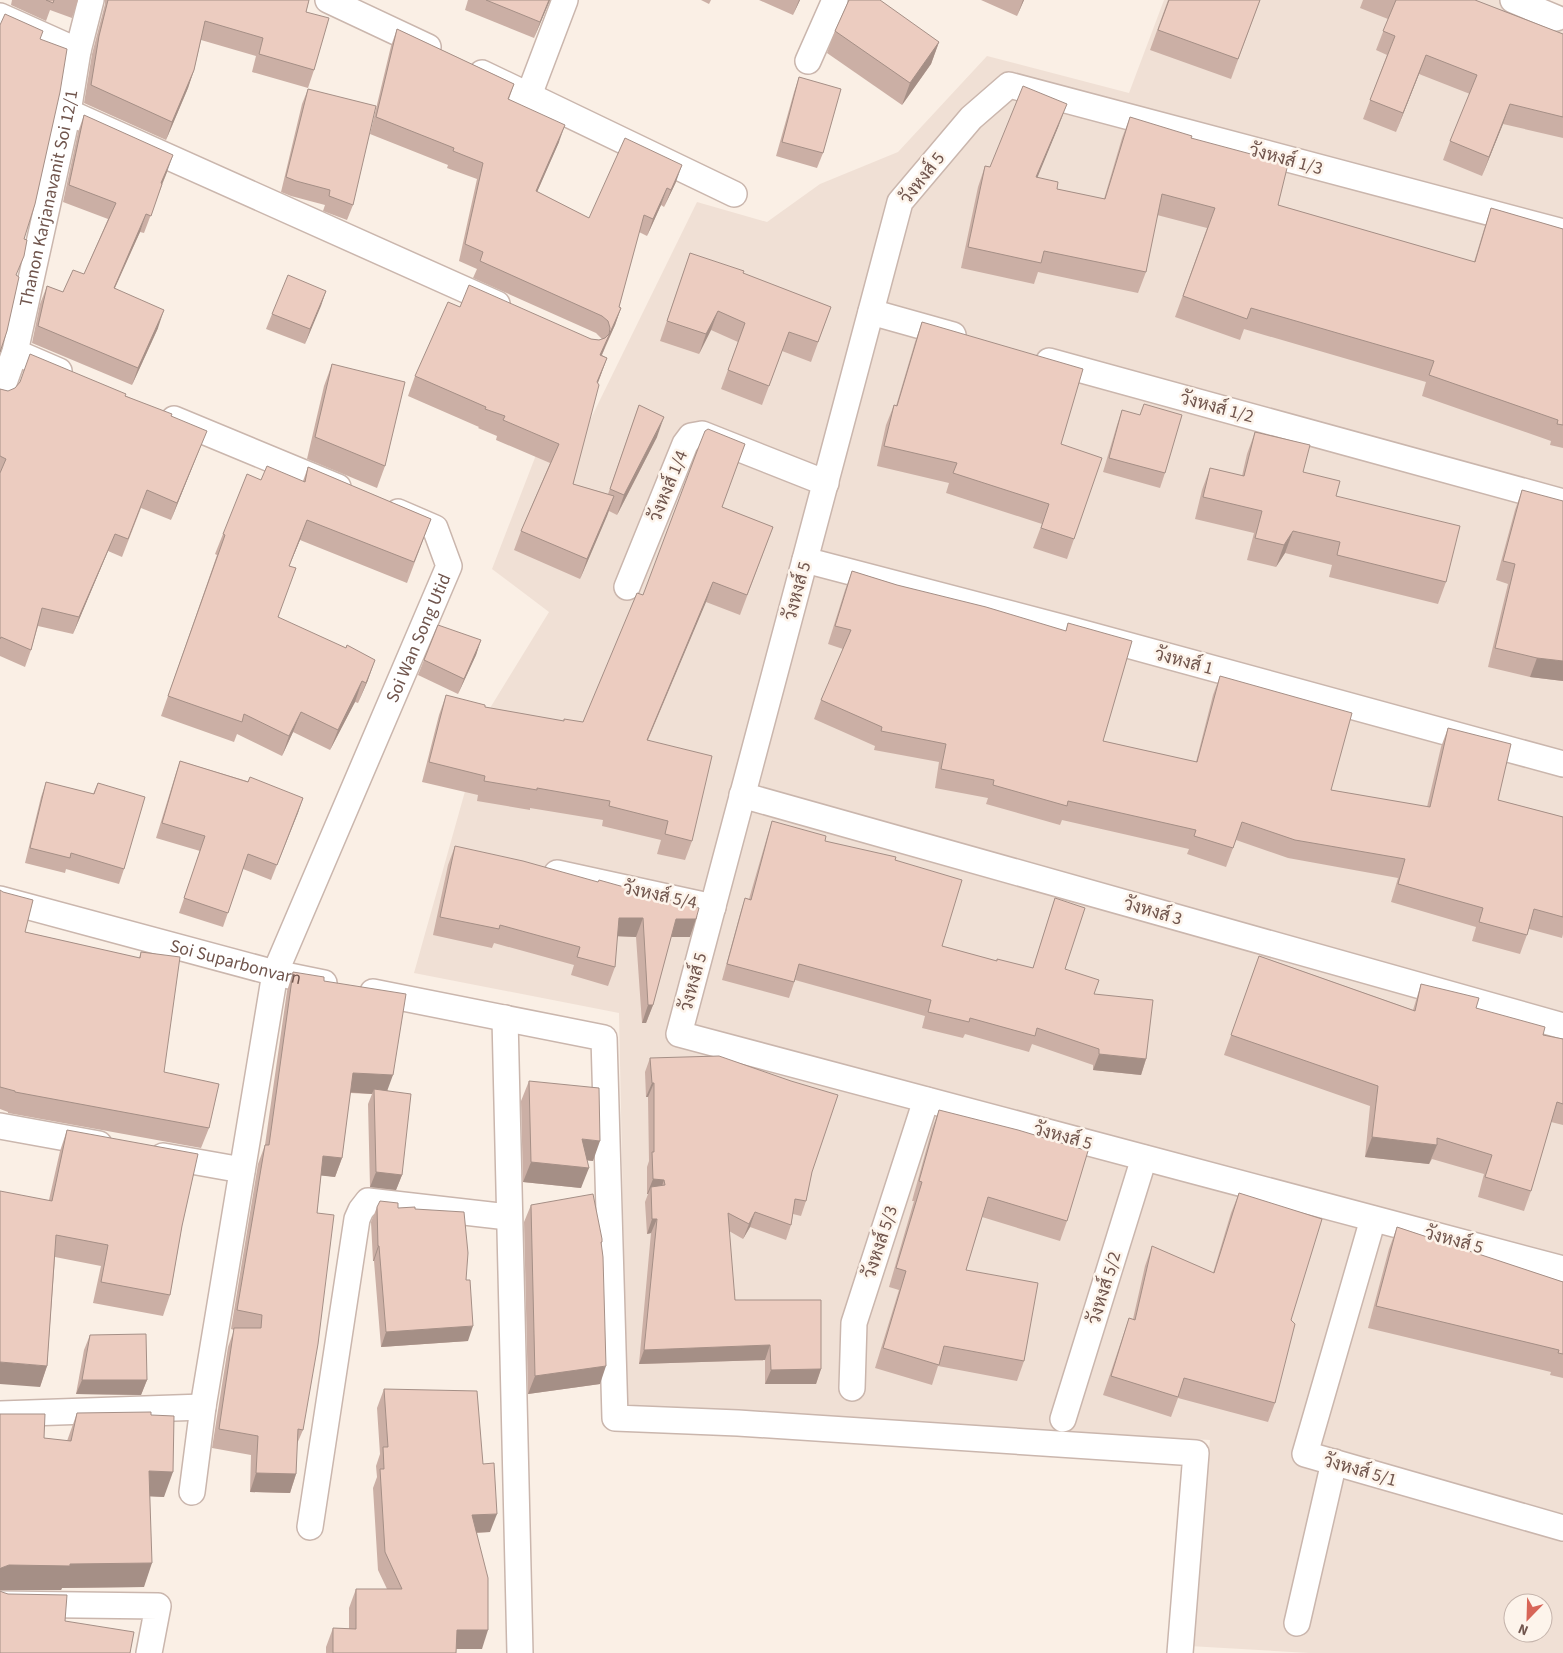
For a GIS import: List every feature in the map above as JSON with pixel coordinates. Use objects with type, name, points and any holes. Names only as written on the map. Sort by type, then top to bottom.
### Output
[{"type":"street","name":"Thanon Karjanavanit Soi 12/1","points":[[0,394],[15,352],[68,112],[78,51],[92,0]]},
{"type":"street","points":[[529,95],[565,0]]},
{"type":"street","points":[[808,61],[835,0]]},
{"type":"street","points":[[1513,0],[1556,18]]},
{"type":"street","points":[[341,3],[734,194]]},
{"type":"street","points":[[0,16],[78,51]]},
{"type":"street","name":"วังหงส์ 1/3","points":[[1009,85],[1563,232]]},
{"type":"street","name":"วังหงส์ 5","points":[[1009,85],[971,118],[900,202],[679,1034],[1563,1269]]},
{"type":"street","points":[[68,112],[518,314]]},
{"type":"street","points":[[871,312],[977,341]]},
{"type":"street","points":[[15,352],[79,379]]},
{"type":"street","name":"วังหงส์ 1/2","points":[[1025,354],[1563,502]]},
{"type":"street","name":"Soi Wan Song Utid","points":[[152,410],[435,528],[449,566],[275,973],[203,1407],[192,1492]]},
{"type":"street","name":"วังหงส์ 1/4","points":[[627,587],[685,444],[691,436],[702,434],[826,483]]},
{"type":"street","name":"วังหงส์ 1","points":[[805,560],[1056,625],[1563,764]]},
{"type":"street","name":"วังหงส์ 3","points":[[742,796],[1563,1026]]},
{"type":"street","name":"วังหงส์ 5/4","points":[[539,869],[713,907]]},
{"type":"street","name":"Soi Suparbonvarn","points":[[0,898],[275,973],[604,1038],[615,1418],[738,1423],[1196,1453],[1180,1653]]},
{"type":"street","points":[[505,1018],[508,1217],[520,1653]]},
{"type":"street","name":"วังหงส์ 5/3","points":[[852,1388],[854,1323],[926,1100]]},
{"type":"street","points":[[0,1126],[242,1170]]},
{"type":"street","name":"วังหงส์ 5/2","points":[[1063,1419],[1144,1158]]},
{"type":"street","points":[[310,1527],[357,1219],[361,1210],[368,1201],[508,1217]]},
{"type":"street","name":"วังหงส์ 5/1","points":[[1373,1219],[1305,1454],[1563,1528]]},
{"type":"street","points":[[0,1414],[203,1407]]},
{"type":"street","points":[[1297,1623],[1334,1462]]},
{"type":"street","points":[[0,1604],[158,1606],[149,1653]]},
{"type":"shaded area","points":[[1164,0],[1502,0],[1563,21],[1563,1653],[1309,1653],[1189,1646],[1210,1440],[627,1407],[619,1013],[414,973],[487,713],[549,612],[492,569],[536,455],[572,457],[697,202],[767,222],[820,184],[898,152],[987,56],[1129,93]]},
{"type":"building","points":[[108,0],[309,0],[306,12],[329,18],[314,70],[259,54],[263,38],[205,21],[194,70],[172,122],[91,85],[99,36]]},
{"type":"building","points":[[486,0],[549,0],[540,22]]},
{"type":"building","points":[[849,0],[880,0],[939,42],[910,83],[835,31]]},
{"type":"building","points":[[1169,0],[1260,0],[1238,59],[1158,30]]},
{"type":"building","points":[[1396,0],[1475,0],[1563,34],[1563,117],[1510,104],[1489,157],[1450,141],[1477,75],[1426,55],[1403,113],[1370,100],[1395,36],[1383,31]]},
{"type":"building","points":[[5,14],[43,31],[40,39],[67,49],[60,92],[35,204],[24,239],[27,240],[24,256],[16,275],[19,277],[7,331],[0,352],[0,25]]},
{"type":"building","points":[[397,29],[514,84],[508,99],[565,125],[536,191],[589,218],[625,138],[682,165],[671,190],[667,188],[653,219],[644,215],[619,307],[621,308],[609,335],[608,321],[602,316],[480,261],[483,252],[465,244],[483,163],[453,151],[454,148],[376,117]]},
{"type":"building","points":[[799,77],[841,89],[823,153],[782,142]]},
{"type":"building","points":[[1023,86],[1067,104],[1036,177],[1058,182],[1057,189],[1105,199],[1130,117],[1192,136],[1191,138],[1288,164],[1278,205],[1475,262],[1491,208],[1563,229],[1563,425],[1557,424],[1558,420],[1429,375],[1434,361],[1251,308],[1247,319],[1183,296],[1215,208],[1162,194],[1146,272],[1044,251],[1041,263],[968,247],[985,166],[990,167]]},
{"type":"building","points":[[308,89],[376,106],[353,205],[329,196],[330,190],[286,177]]},
{"type":"building","points":[[84,115],[173,155],[161,183],[151,216],[146,214],[114,288],[164,310],[138,368],[38,326],[47,286],[63,292],[73,270],[84,274],[116,203],[69,185]]},
{"type":"building","points":[[690,253],[744,271],[743,273],[831,307],[818,342],[789,332],[769,386],[728,370],[745,323],[718,311],[706,334],[667,321]]},
{"type":"building","points":[[288,275],[326,291],[310,329],[272,314]]},
{"type":"building","points":[[469,285],[591,339],[599,340],[605,338],[610,333],[600,355],[607,358],[597,382],[599,385],[573,484],[614,496],[587,559],[521,531],[559,444],[503,420],[505,416],[485,409],[486,407],[415,376],[448,302],[460,307]]},
{"type":"building","points":[[922,322],[1083,369],[1061,444],[1102,458],[1074,539],[1041,528],[1049,504],[953,473],[957,463],[884,446],[894,405],[897,406]]},
{"type":"building","points":[[30,354],[126,394],[125,396],[172,414],[171,416],[207,431],[177,503],[147,490],[128,539],[115,534],[79,617],[42,608],[31,650],[1,637],[0,639],[0,473],[6,459],[0,456],[0,389],[8,391],[15,388],[20,382]]},
{"type":"building","points":[[332,364],[405,382],[385,466],[315,437]]},
{"type":"building","points":[[1144,404],[1182,415],[1165,473],[1109,458],[1122,410],[1140,415]]},
{"type":"building","points":[[639,405],[664,417],[624,495],[610,489]]},
{"type":"building","points":[[708,429],[745,444],[722,507],[773,527],[747,595],[713,582],[647,740],[712,756],[692,841],[665,834],[668,821],[609,806],[610,801],[484,781],[485,776],[429,762],[446,695],[485,705],[485,707],[564,721],[564,719],[583,722],[637,593],[643,595],[699,446],[705,431]]},
{"type":"building","points":[[1255,432],[1310,445],[1303,472],[1340,481],[1336,496],[1460,526],[1446,582],[1337,555],[1340,542],[1293,531],[1284,545],[1255,538],[1262,511],[1203,497],[1210,468],[1244,476]]},
{"type":"building","points":[[267,466],[305,482],[308,467],[431,519],[414,562],[307,520],[289,566],[296,568],[278,617],[346,648],[347,645],[375,660],[366,683],[362,681],[338,730],[301,712],[289,736],[244,714],[242,722],[168,696],[225,535],[223,534],[247,474],[261,480]]},
{"type":"building","points":[[1522,490],[1563,501],[1563,661],[1537,658],[1495,648],[1515,564],[1503,561]]},
{"type":"building","points":[[852,571],[897,585],[986,607],[1066,631],[1068,623],[1132,641],[1103,741],[1197,762],[1220,676],[1352,713],[1331,790],[1430,807],[1448,728],[1511,744],[1498,800],[1563,817],[1563,917],[1534,909],[1527,935],[1479,922],[1483,908],[1398,884],[1405,859],[1295,840],[1242,822],[1233,848],[1194,836],[1196,830],[1068,801],[1067,806],[993,785],[994,780],[941,769],[946,744],[881,731],[882,727],[821,700],[851,630],[835,626]]},
{"type":"building","points":[[438,625],[481,640],[464,679],[424,660]]},
{"type":"building","points":[[180,761],[248,782],[250,777],[303,798],[277,865],[248,854],[228,913],[184,898],[205,836],[162,823]]},
{"type":"building","points":[[46,782],[94,794],[98,783],[145,797],[124,869],[71,853],[70,858],[30,848]]},
{"type":"building","points":[[772,821],[826,836],[825,841],[896,857],[895,860],[962,880],[942,946],[997,961],[997,959],[1033,968],[1055,898],[1085,908],[1065,969],[1099,980],[1094,994],[1153,1000],[1146,1059],[1099,1054],[1099,1049],[1037,1028],[1035,1036],[970,1018],[969,1022],[928,1012],[931,1000],[799,964],[794,982],[727,964],[745,898],[751,900]]},
{"type":"building","points":[[455,846],[523,861],[598,882],[599,880],[699,908],[696,919],[676,919],[653,1005],[648,1005],[643,918],[619,918],[615,967],[577,957],[580,947],[500,925],[499,929],[440,917]]},
{"type":"building","points":[[0,890],[33,900],[25,932],[140,958],[141,952],[180,957],[164,1072],[219,1084],[209,1128],[15,1092],[0,1087]]},
{"type":"building","points":[[1259,956],[1415,1011],[1421,984],[1479,998],[1476,1008],[1545,1027],[1543,1035],[1563,1039],[1563,1104],[1557,1102],[1531,1191],[1485,1177],[1492,1155],[1437,1138],[1437,1145],[1372,1137],[1378,1086],[1231,1035]]},
{"type":"building","points":[[293,972],[324,977],[324,981],[406,994],[393,1075],[353,1073],[342,1158],[323,1156],[317,1213],[334,1215],[318,1344],[303,1430],[298,1429],[296,1474],[256,1473],[258,1436],[219,1429],[234,1328],[261,1328],[262,1315],[237,1310],[265,1145],[269,1145]]},
{"type":"building","points":[[719,1056],[838,1095],[812,1172],[806,1201],[795,1199],[791,1225],[755,1212],[749,1224],[728,1213],[735,1300],[821,1300],[821,1369],[771,1370],[770,1345],[644,1350],[657,1219],[652,1219],[651,1187],[665,1185],[664,1180],[653,1179],[654,1083],[652,1083],[650,1058]]},
{"type":"building","points":[[529,1081],[599,1088],[600,1141],[582,1139],[589,1168],[531,1162]]},
{"type":"building","points":[[374,1089],[411,1094],[402,1175],[376,1172]]},
{"type":"building","points":[[939,1110],[1018,1130],[1088,1151],[1067,1221],[988,1197],[966,1270],[1038,1283],[1024,1361],[944,1346],[939,1365],[883,1348],[906,1271],[896,1268],[922,1182],[919,1181]]},
{"type":"building","points":[[67,1130],[198,1154],[182,1226],[170,1295],[101,1282],[108,1245],[56,1235],[47,1366],[0,1362],[0,1191],[52,1201]]},
{"type":"building","points":[[1239,1193],[1322,1219],[1291,1320],[1295,1324],[1275,1403],[1184,1378],[1178,1397],[1111,1376],[1129,1318],[1135,1320],[1152,1246],[1214,1273]]},
{"type":"building","points":[[593,1194],[602,1239],[606,1366],[535,1376],[531,1205]]},
{"type":"building","points":[[380,1201],[398,1203],[398,1208],[415,1207],[415,1209],[464,1212],[468,1253],[466,1280],[470,1280],[473,1326],[386,1332],[378,1246],[377,1207]]},
{"type":"building","points":[[1397,1227],[1563,1282],[1563,1354],[1558,1353],[1559,1350],[1376,1306]]},
{"type":"building","points":[[146,1334],[147,1380],[82,1380],[90,1335]]},
{"type":"building","points":[[384,1389],[477,1391],[483,1464],[494,1463],[497,1514],[472,1515],[488,1578],[488,1630],[457,1630],[456,1653],[333,1653],[333,1628],[356,1629],[356,1589],[402,1589],[385,1552],[380,1469],[384,1469],[383,1447],[388,1447]]},
{"type":"building","points":[[151,1412],[151,1415],[174,1416],[173,1472],[149,1471],[152,1563],[70,1564],[70,1566],[9,1565],[0,1569],[0,1414],[45,1414],[44,1438],[71,1441],[77,1413]]},
{"type":"building","points":[[0,1591],[8,1594],[67,1595],[65,1621],[134,1632],[130,1653],[0,1653]]}]
